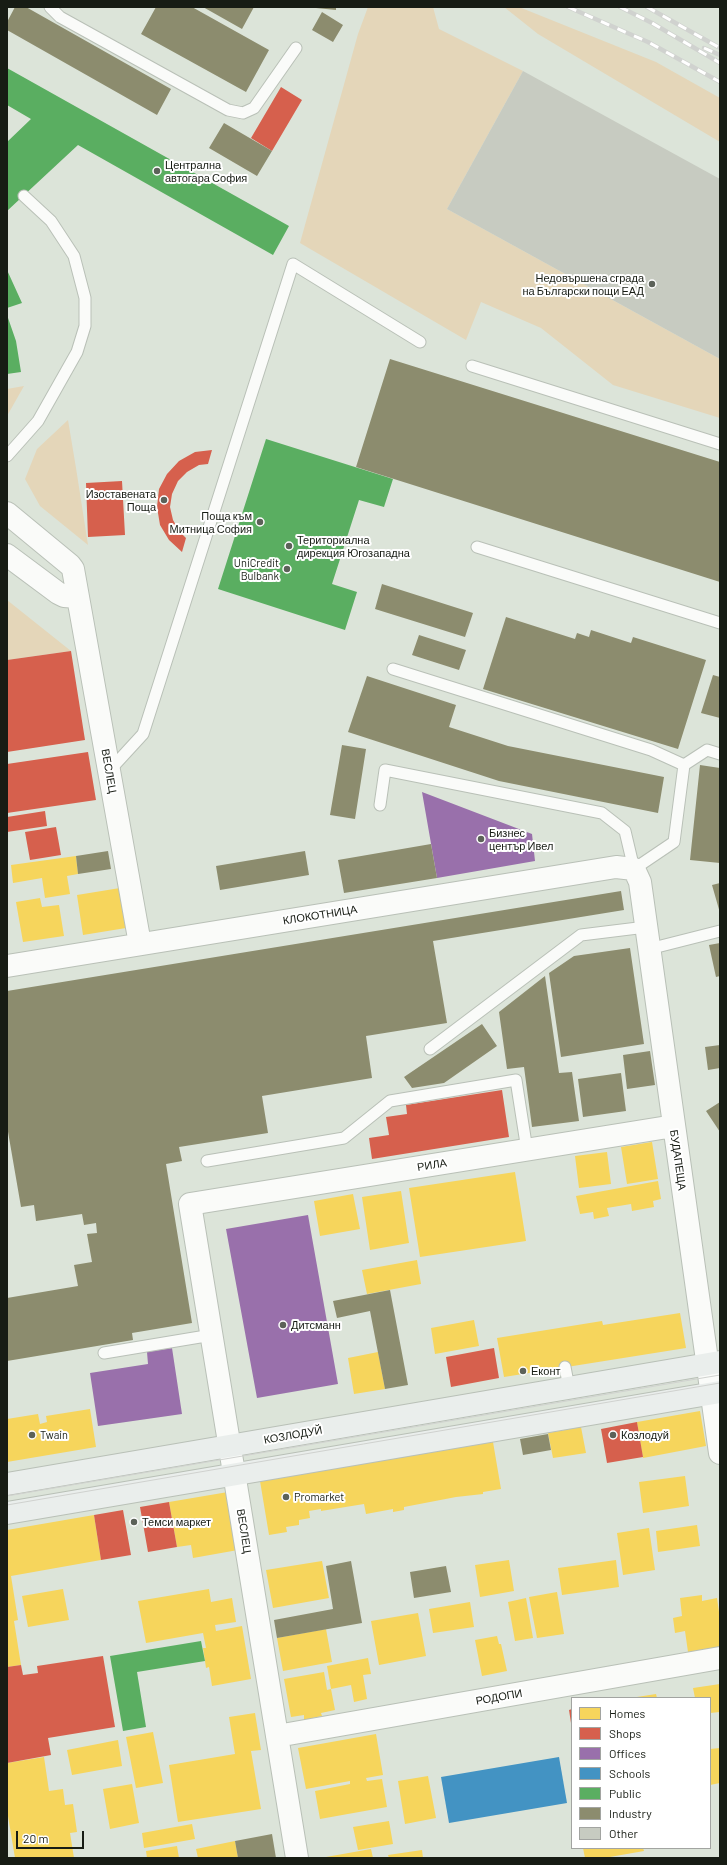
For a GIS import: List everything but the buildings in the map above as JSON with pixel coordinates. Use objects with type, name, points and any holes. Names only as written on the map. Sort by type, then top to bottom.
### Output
[{"type":"main road","name":"КОЗЛОДУЙ","points":[[7,1484],[230,1446],[567,1378],[713,1363]]},
{"type":"main road","points":[[7,1513],[716,1392]]},
{"type":"street","name":"ВЕСЛЕЦ","points":[[7,513],[70,565],[140,944]]},
{"type":"street","points":[[7,555],[58,594],[77,597]]},
{"type":"street","name":"КЛОКОТНИЦА","points":[[7,966],[616,867],[634,869]]},
{"type":"street","name":"БУДАПЕЩА","points":[[634,869],[640,882],[674,1126],[713,1363],[720,1453]]},
{"type":"street","name":"РИЛА","points":[[190,1204],[674,1126]]},
{"type":"street","name":"ВЕСЛЕЦ","points":[[190,1204],[297,1858]]},
{"type":"street","name":"РОДОПИ","points":[[277,1736],[720,1658]]},
{"type":"lane","points":[[50,7],[60,17],[228,110],[242,113],[254,108],[296,48]]},
{"type":"lane","points":[[7,456],[38,421],[77,352],[85,326],[85,298],[74,256],[50,221],[24,196]]},
{"type":"lane","points":[[109,771],[143,734],[293,264],[420,342]]},
{"type":"lane","points":[[472,366],[720,444]]},
{"type":"lane","points":[[477,547],[720,623]]},
{"type":"lane","points":[[393,669],[651,750],[684,765]]},
{"type":"lane","points":[[684,765],[708,750],[720,754]]},
{"type":"lane","points":[[380,805],[385,770],[602,813],[625,831],[634,869],[674,842],[684,765]]},
{"type":"lane","points":[[430,1049],[581,935],[646,927]]},
{"type":"lane","points":[[649,949],[720,932]]},
{"type":"lane","points":[[207,1160],[344,1138],[390,1100],[516,1080],[527,1150]]},
{"type":"lane","points":[[104,1353],[212,1336]]},
{"type":"shaded area","points":[[368,7],[433,7],[439,29],[523,71],[447,209],[720,359],[720,418],[613,385],[541,328],[481,302],[466,340],[300,243],[358,34]]},
{"type":"shaded area","points":[[504,7],[519,7],[656,62],[720,98],[720,142],[538,34]]},
{"type":"shaded area","points":[[24,386],[7,416],[7,389]]},
{"type":"shaded area","points":[[68,420],[88,545],[40,506],[25,479],[37,449]]},
{"type":"shaded area","points":[[7,600],[71,651],[7,660]]},
{"type":"tram line","points":[[7,1496],[720,1375]]},
{"type":"tram line","points":[[7,1505],[720,1383]]},
{"type":"railway","points":[[568,7],[648,42],[720,82]]},
{"type":"railway","points":[[620,7],[652,23],[720,63]]},
{"type":"railway","points":[[647,7],[720,48]]},
{"type":"railway","points":[[704,48],[720,55]]},
{"type":"place","name":"Централна автогара София","points":[[157,171]]},
{"type":"place","name":"Недовършена сграда на Български пощи ЕАД","points":[[652,284]]},
{"type":"place","name":"Изоставената Поща","points":[[164,500]]},
{"type":"place","name":"Поща към Митница София","points":[[260,522]]},
{"type":"place","name":"Териториална дирекция Югозападна","points":[[289,546]]},
{"type":"place","name":"UniCredit Bulbank","points":[[287,569]]},
{"type":"place","name":"Бизнес център Ивел","points":[[481,839]]},
{"type":"place","name":"Дитсманн","points":[[283,1325]]},
{"type":"place","name":"Еконт","points":[[523,1371]]},
{"type":"place","name":"Twain","points":[[32,1435]]},
{"type":"place","name":"Козлодуй","points":[[613,1435]]},
{"type":"place","name":"Promarket","points":[[286,1497]]},
{"type":"place","name":"Темси маркет","points":[[134,1522]]}]
